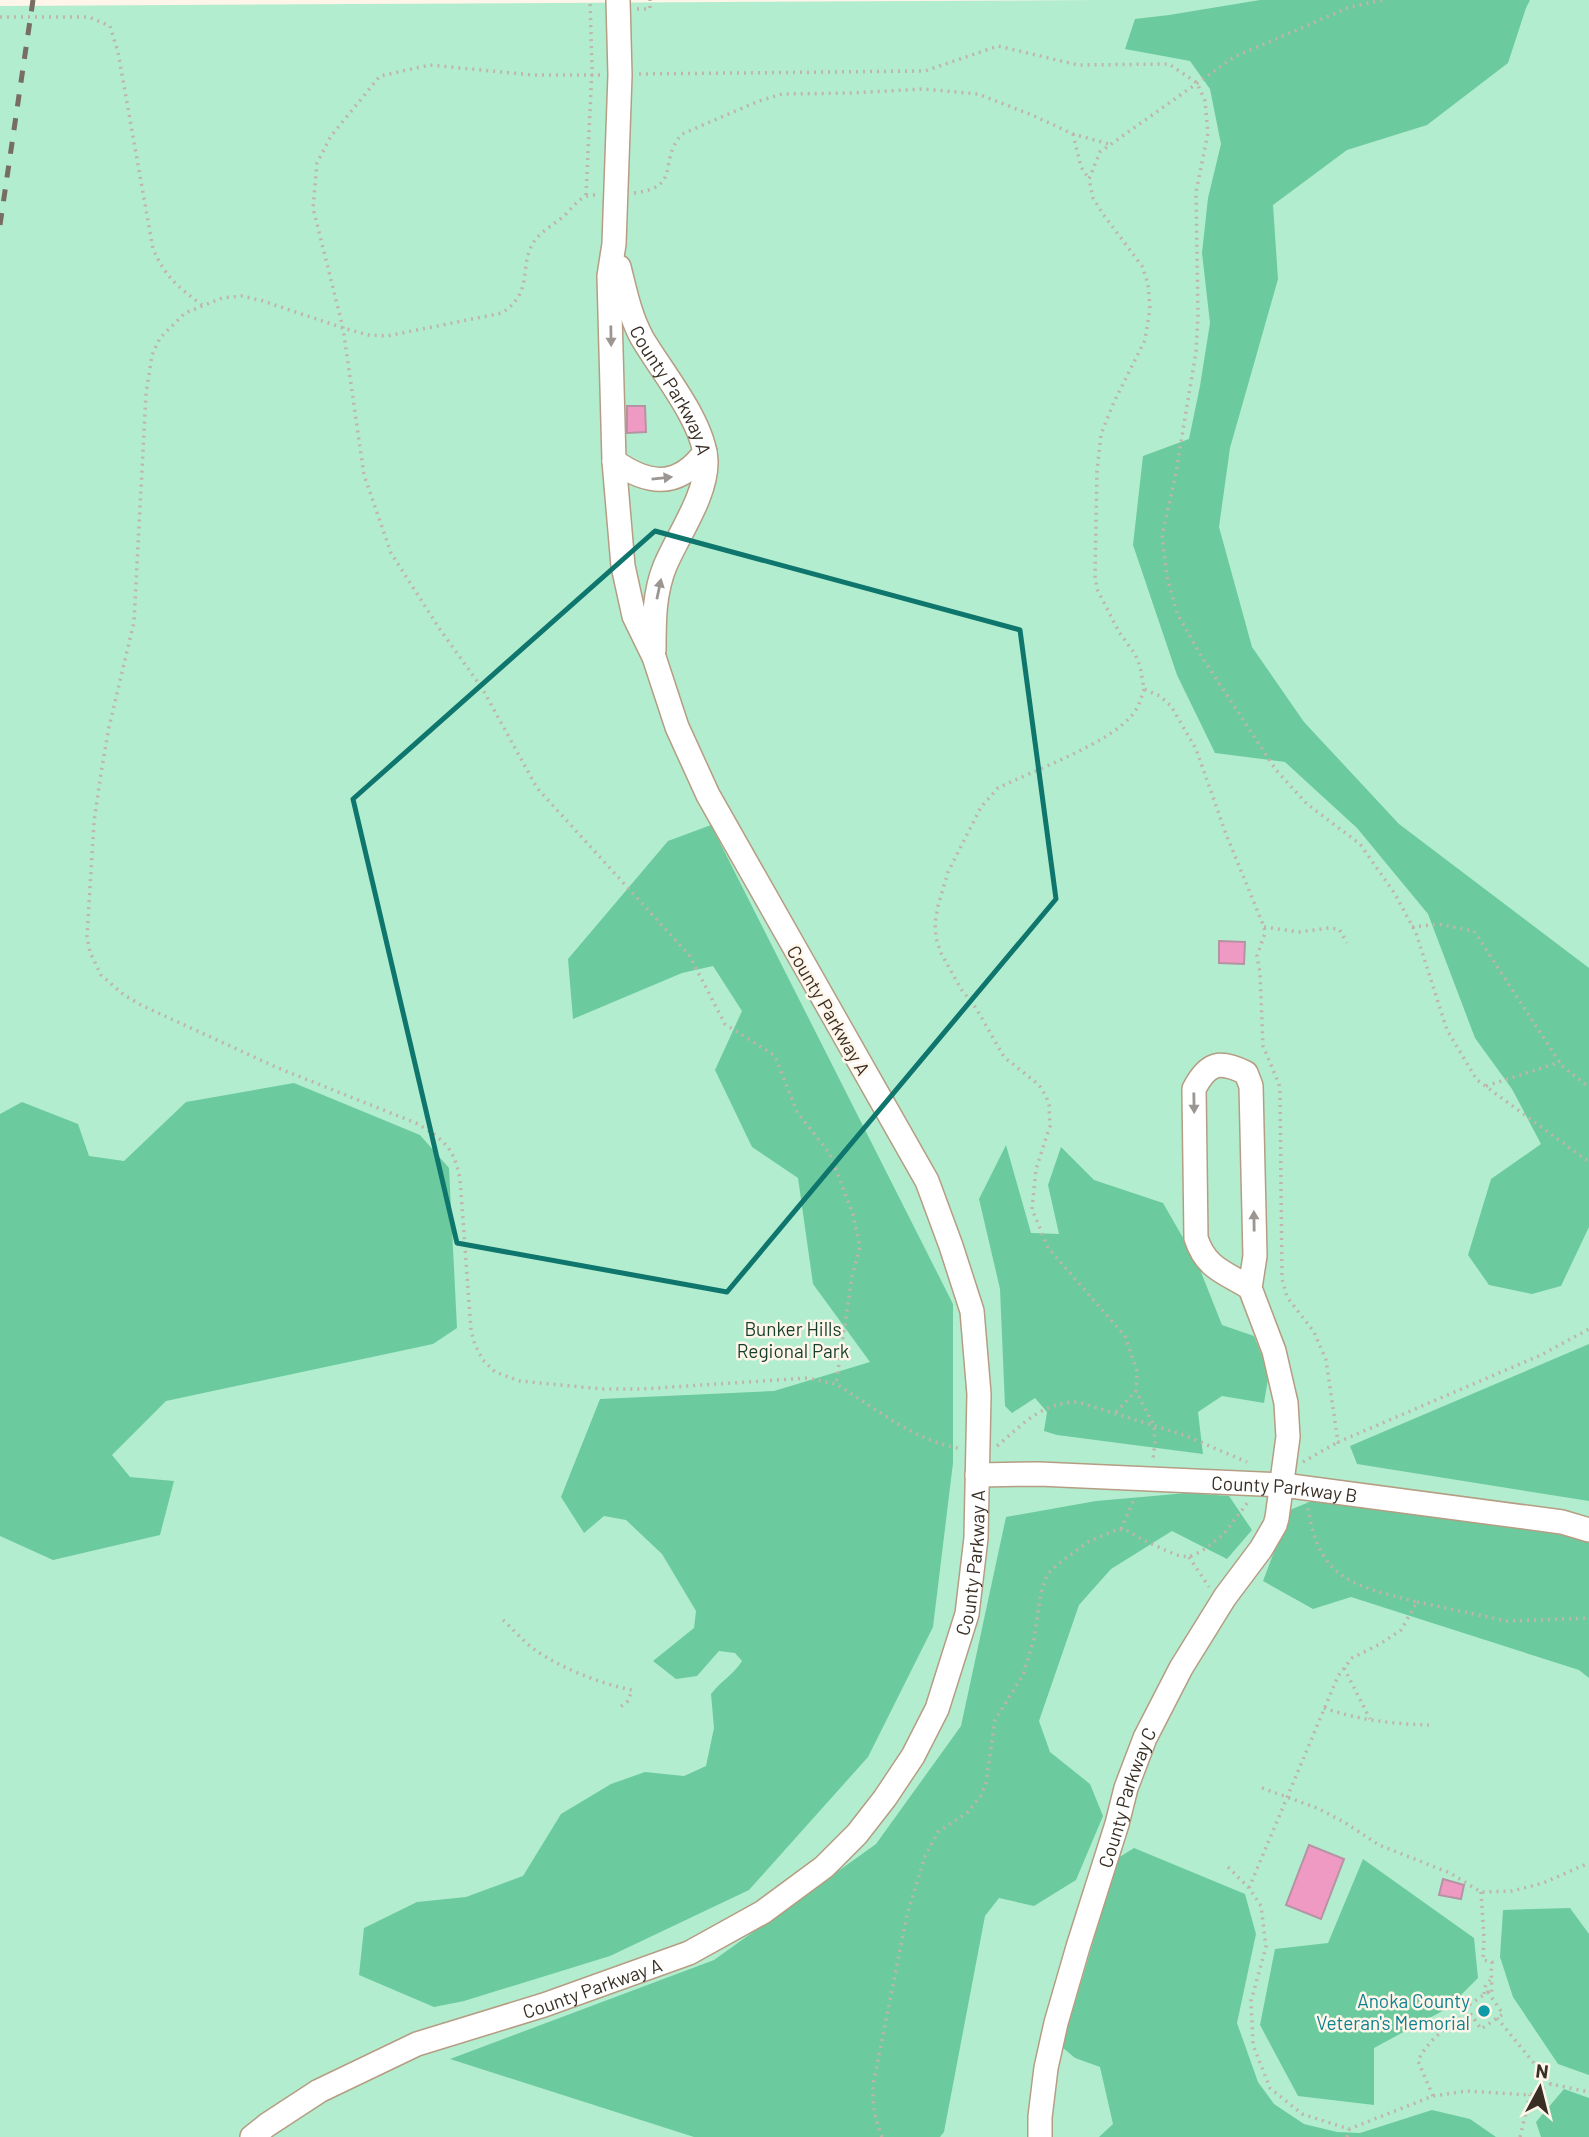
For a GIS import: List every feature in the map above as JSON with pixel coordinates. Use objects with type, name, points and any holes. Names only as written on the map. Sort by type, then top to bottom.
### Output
[{"type":"street","name":"County Parkway A","points":[[252,2137],[319,2091],[417,2043],[544,2005],[689,1954],[763,1912],[824,1867],[857,1834],[914,1756],[937,1709],[967,1614],[976,1538],[979,1394],[971,1311],[951,1246],[928,1181],[708,795],[677,727],[654,657],[634,616],[623,566],[614,461],[609,276],[614,244],[620,75],[618,0]]},
{"type":"street","name":"County Parkway A","points":[[614,244],[631,315],[690,415],[705,452],[705,476],[699,495],[658,586],[654,615],[654,657]]},
{"type":"street","points":[[614,461],[648,480],[664,479],[682,474],[695,466],[705,452]]},
{"type":"street","points":[[1215,1065],[1229,1065],[1246,1073],[1251,1086],[1255,1256],[1250,1288],[1212,1265],[1200,1250],[1196,1238],[1194,1089],[1201,1076],[1215,1065]]},
{"type":"street","name":"County Parkway C","points":[[1040,2137],[1046,2068],[1056,2023],[1126,1788],[1145,1738],[1164,1698],[1220,1605],[1275,1525],[1288,1437],[1286,1403],[1274,1351],[1250,1288]]},
{"type":"street","name":"County Parkway B","points":[[977,1475],[1040,1474],[1283,1485],[1562,1522],[1589,1530]]},
{"type":"path","points":[[586,195],[591,76],[590,0]]},
{"type":"path","points":[[1089,179],[1100,152],[1109,144],[1234,57],[1350,7],[1382,0]]},
{"type":"path","points":[[0,18],[89,17],[110,26],[118,52],[153,249],[173,283],[202,305]]},
{"type":"path","points":[[836,1384],[852,1277],[860,1247],[853,1214],[830,1154],[797,1112],[775,1056],[725,1024],[689,955],[537,788],[482,688],[439,628],[391,553],[364,475],[343,328],[313,208],[317,163],[331,136],[380,76],[430,65],[533,75],[591,76],[925,71],[998,46],[1078,65],[1169,64],[1197,83],[1205,101],[1208,133],[1196,192],[1196,352],[1175,478],[1162,535],[1167,577],[1177,612],[1200,654],[1276,770],[1307,804],[1360,844],[1395,894],[1412,927],[1447,1030],[1477,1080],[1589,1162]]},
{"type":"path","points":[[630,194],[660,186],[665,178],[674,143],[682,134],[782,94],[910,89],[961,91],[993,99],[1073,134],[1109,144]]},
{"type":"path","points":[[1073,134],[1081,167],[1089,179],[1093,198],[1142,265],[1150,296],[1145,341],[1101,434],[1097,471],[1095,562],[1097,589],[1119,632],[1135,654],[1144,689],[1132,716],[1112,732],[998,788],[989,795],[948,873],[941,890],[934,924],[941,953],[1004,1057],[1039,1085],[1046,1096],[1050,1126],[1036,1169],[1032,1209],[1048,1248],[1125,1336],[1138,1371],[1136,1391],[1154,1426]]},
{"type":"path","points":[[603,194],[586,195],[577,201],[535,241],[529,254],[523,292],[512,307],[502,313],[387,336],[368,335],[242,296],[222,298],[185,313],[160,338],[149,365],[144,417],[134,622],[109,727],[94,821],[87,937],[90,952],[101,975],[124,995],[143,1006],[278,1068],[416,1123],[451,1149],[460,1179],[471,1330],[483,1360],[495,1372],[520,1381],[602,1389],[642,1389],[807,1378],[836,1384],[915,1432],[945,1446],[961,1449]]},
{"type":"path","points":[[1144,689],[1160,696],[1171,706],[1191,739],[1264,927],[1257,962],[1263,1046],[1279,1084],[1282,1279],[1287,1297],[1314,1332],[1326,1360],[1338,1442]]},
{"type":"path","points":[[1412,927],[1438,924],[1474,931],[1560,1062],[1589,1087]]},
{"type":"path","points":[[1264,927],[1299,932],[1339,929],[1347,943]]},
{"type":"path","points":[[1486,1086],[1560,1062]]},
{"type":"path","points":[[1312,1458],[1338,1442],[1541,1355],[1589,1329]]},
{"type":"path","points":[[1116,1413],[1136,1391]]},
{"type":"path","points":[[997,1446],[1034,1415],[1058,1403],[1078,1402],[1195,1440],[1238,1460],[1256,1464]]},
{"type":"path","points":[[883,2137],[875,2119],[873,2085],[906,1915],[929,1846],[939,1832],[968,1812],[986,1783],[995,1720],[1023,1675],[1034,1639],[1047,1575],[1088,1542],[1118,1529],[1128,1531],[1176,1555],[1189,1557],[1223,1535],[1248,1504]]},
{"type":"path","points":[[1308,1511],[1319,1549],[1327,1560],[1352,1583],[1367,1589],[1507,1621],[1589,1618]]},
{"type":"path","points":[[1189,1557],[1220,1605]]},
{"type":"path","points":[[1249,1888],[1338,1676],[1352,1658],[1401,1630],[1417,1602]]},
{"type":"path","points":[[503,1620],[535,1650],[607,1685],[632,1690],[628,1701],[620,1709]]},
{"type":"path","points":[[1344,1668],[1370,1719]]},
{"type":"path","points":[[1324,1708],[1341,1714],[1400,1724],[1429,1725]]},
{"type":"path","points":[[1262,1788],[1317,1808],[1379,1845],[1450,1873],[1481,1892],[1512,1891],[1543,1883],[1589,1863]]},
{"type":"path","points":[[1227,1867],[1249,1888],[1261,1906],[1266,1947],[1251,2001],[1252,2045],[1270,2088],[1302,2114],[1349,2129],[1433,2096],[1466,2091],[1530,2095],[1551,2084],[1589,2091]]},
{"type":"path","points":[[1481,1892],[1483,1960],[1492,1962],[1491,1996]]},
{"type":"path","points":[[1484,1994],[1490,1980]]},
{"type":"path","points":[[1488,1992],[1503,2014],[1481,2029],[1466,2007],[1484,1994],[1488,1992]]},
{"type":"path","points":[[1433,2096],[1418,2061],[1424,2049],[1447,2027],[1471,2013]]},
{"type":"path","points":[[1497,2018],[1551,2084]]},
{"type":"path","points":[[1520,2137],[1530,2095]]},
{"type":"path","points":[[1347,2137],[1349,2129]]},
{"type":"highlighted area","points":[[655,531],[1020,630],[1056,899],[727,1292],[457,1243],[353,799]]},
{"type":"green space","points":[[1260,0],[1530,0],[1508,63],[1427,125],[1347,150],[1273,205],[1278,279],[1230,448],[1219,527],[1252,647],[1304,722],[1399,824],[1589,968],[1589,1227],[1561,1286],[1532,1294],[1489,1285],[1468,1255],[1491,1179],[1541,1144],[1512,1089],[1475,1038],[1428,914],[1357,828],[1285,762],[1215,753],[1177,675],[1133,545],[1143,456],[1189,439],[1210,323],[1202,253],[1208,198],[1221,144],[1210,89],[1190,61],[1125,49],[1135,19]]},
{"type":"green space","name":"Bunker Hills Regional Park","points":[[1589,0],[1589,2137],[0,2137],[0,6]]},
{"type":"green space","points":[[711,825],[953,1304],[953,1463],[933,1627],[868,1757],[749,1890],[610,1956],[464,2001],[434,2007],[359,1975],[364,1928],[417,1902],[466,1897],[523,1876],[561,1814],[611,1784],[645,1772],[684,1776],[706,1766],[714,1728],[711,1694],[742,1661],[735,1653],[719,1651],[697,1676],[676,1679],[653,1661],[694,1628],[696,1611],[662,1554],[626,1520],[604,1516],[584,1533],[561,1497],[600,1399],[774,1391],[870,1362],[813,1284],[798,1178],[752,1147],[715,1070],[742,1011],[713,966],[682,973],[573,1019],[568,959],[668,841]]},
{"type":"green space","points":[[294,1083],[420,1135],[449,1168],[457,1328],[433,1344],[166,1401],[112,1455],[130,1477],[174,1481],[160,1535],[53,1560],[0,1536],[0,1114],[22,1102],[78,1124],[89,1156],[124,1161],[186,1102]]},
{"type":"green space","points":[[1006,1145],[1031,1233],[1059,1234],[1048,1185],[1061,1147],[1094,1180],[1163,1203],[1197,1262],[1222,1325],[1254,1336],[1269,1373],[1264,1403],[1222,1396],[1198,1412],[1203,1454],[1057,1435],[1044,1431],[1047,1412],[1035,1398],[1012,1413],[1005,1406],[1000,1289],[979,1199]]},
{"type":"green space","points":[[1589,1344],[1589,1501],[1357,1464],[1350,1446]]},
{"type":"green space","points":[[1187,1493],[1229,1496],[1252,1530],[1227,1559],[1172,1531],[1111,1569],[1079,1605],[1039,1721],[1050,1752],[1090,1784],[1103,1816],[1076,1880],[1034,1906],[999,1898],[985,1916],[944,2132],[940,2137],[694,2137],[450,2059],[714,1960],[876,1844],[961,1726],[1006,1517],[1096,1501]]},
{"type":"green space","points":[[1321,1497],[1499,1521],[1589,1541],[1589,1678],[1579,1670],[1351,1597],[1313,1609],[1263,1581],[1290,1510]]},
{"type":"green space","points":[[1134,1848],[1245,1894],[1256,1934],[1237,2023],[1258,2082],[1274,2104],[1304,2124],[1337,2132],[1360,2133],[1432,2110],[1470,2119],[1496,2137],[1099,2137],[1113,2124],[1100,2067],[1075,2058],[1062,2047],[1118,1858]]},
{"type":"green space","points":[[1363,1859],[1474,1938],[1478,1978],[1448,2008],[1374,2048],[1374,2105],[1298,2096],[1260,2025],[1275,1949],[1328,1943]]},
{"type":"green space","points":[[1570,1908],[1589,1934],[1589,2075],[1558,2064],[1513,1997],[1500,1957],[1503,1910]]},
{"type":"green space","points":[[1564,2089],[1589,2098],[1589,2137],[1541,2137],[1536,2122]]},
{"type":"building","points":[[627,406],[645,406],[646,432],[627,433]]},
{"type":"building","points":[[1219,941],[1245,942],[1244,964],[1219,963]]},
{"type":"building","points":[[1309,1845],[1344,1859],[1321,1919],[1286,1905]]},
{"type":"building","points":[[1443,1879],[1464,1885],[1461,1899],[1439,1895]]},
{"type":"railway","points":[[0,225],[33,0]]},
{"type":"place","name":"Anoka County Veteran's Memorial","points":[[1484,2011]]}]
